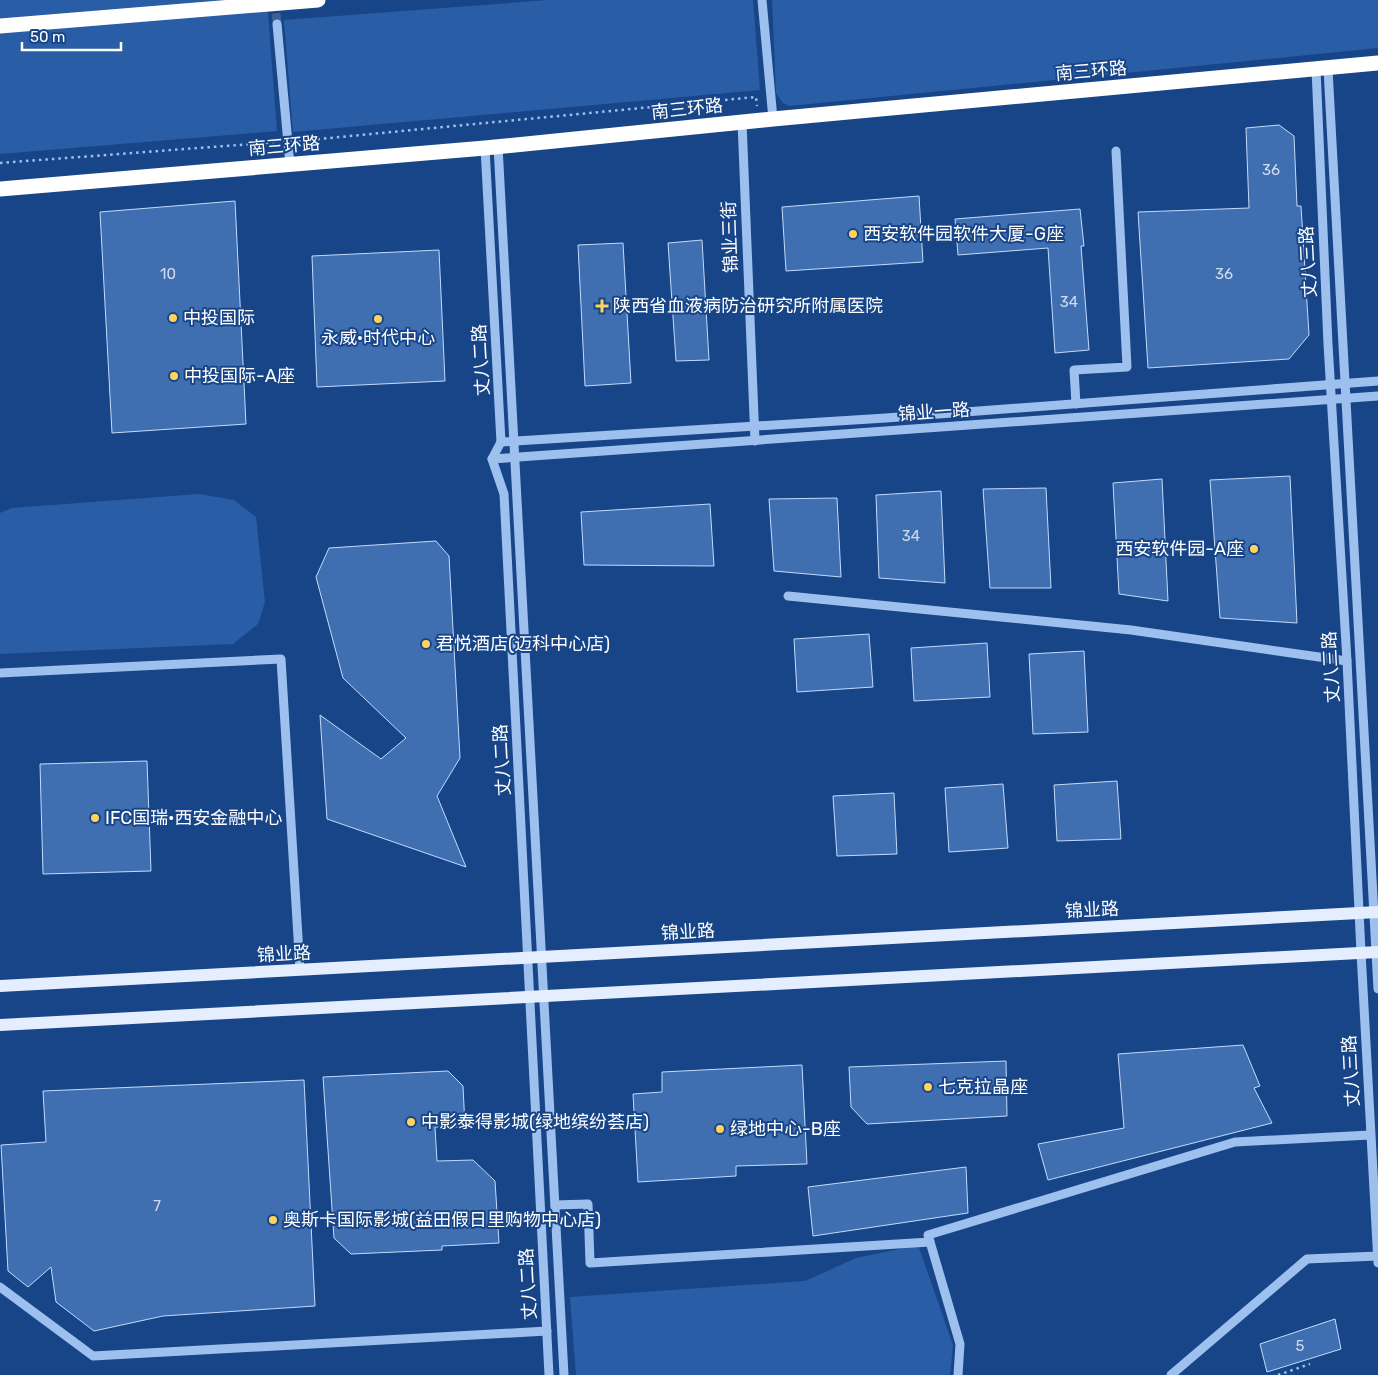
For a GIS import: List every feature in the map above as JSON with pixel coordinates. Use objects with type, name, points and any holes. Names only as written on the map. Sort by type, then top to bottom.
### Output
[{"type":"highway","points":[[0,26],[318,0]]},
{"type":"highway","name":"南三环路","points":[[0,189],[491,147],[742,122],[1378,64]]},
{"type":"main road","name":"锦业路","points":[[0,986],[1376,912]]},
{"type":"main road","points":[[0,1025],[1377,952]]},
{"type":"street","points":[[762,0],[766,120]]},
{"type":"street","points":[[277,24],[290,165]]},
{"type":"street","name":"丈八三路","points":[[1322,69],[1345,398],[1376,912],[1378,989]]},
{"type":"street","name":"丈八三路","points":[[1322,69],[1330,384],[1347,661],[1378,1263]]},
{"type":"street","name":"锦业三街","points":[[742,122],[755,441]]},
{"type":"street","name":"丈八二路","points":[[491,147],[515,458],[535,958],[530,998],[549,1375]]},
{"type":"street","name":"丈八二路","points":[[491,147],[501,442]]},
{"type":"street","points":[[1076,404],[1074,370],[1127,367],[1116,151]]},
{"type":"street","name":"锦业一路","points":[[501,442],[1076,404],[1378,381]]},
{"type":"street","name":"锦业一路","points":[[492,459],[1378,396]]},
{"type":"street","points":[[492,459],[501,442]]},
{"type":"street","name":"丈八二路","points":[[492,459],[504,494],[535,958],[543,997],[564,1375]]},
{"type":"street","points":[[788,596],[1131,630],[1347,661]]},
{"type":"street","points":[[0,673],[281,659],[300,970]]},
{"type":"street","points":[[958,1375],[960,1344],[928,1235],[1235,1142],[1370,1135]]},
{"type":"street","points":[[555,1205],[588,1204],[590,1263],[930,1242]]},
{"type":"street","points":[[1170,1375],[1307,1260],[1378,1256]]},
{"type":"street","points":[[0,1287],[93,1356],[547,1331]]},
{"type":"path","points":[[0,163],[288,142],[756,97],[766,120]]},
{"type":"path","points":[[1278,1375],[1310,1364]]},
{"type":"shaded area","points":[[0,0],[267,0],[277,131],[0,154]]},
{"type":"shaded area","points":[[548,0],[753,0],[760,90],[293,132],[284,20]]},
{"type":"shaded area","points":[[772,0],[1378,0],[1378,48],[789,106],[783,103],[776,93]]},
{"type":"shaded area","points":[[199,494],[234,500],[256,517],[265,602],[258,624],[233,644],[0,654],[0,513],[12,508]]},
{"type":"shaded area","points":[[918,1245],[953,1345],[950,1375],[576,1375],[570,1297],[805,1281],[856,1258]]},
{"type":"building","points":[[1279,125],[1294,136],[1297,206],[1301,206],[1309,335],[1289,359],[1148,368],[1138,212],[1249,208],[1246,128]]},
{"type":"building","name":"西安软件园软件大厦-G座","points":[[919,196],[923,262],[786,271],[782,207]]},
{"type":"building","name":"中投国际","points":[[235,201],[246,424],[112,433],[100,212]]},
{"type":"building","points":[[1080,209],[1084,246],[1081,246],[1089,350],[1055,353],[1048,248],[958,255],[955,219]]},
{"type":"building","points":[[702,240],[709,360],[676,361],[668,243]]},
{"type":"building","points":[[623,243],[631,383],[585,386],[578,245]]},
{"type":"building","name":"永威·时代中心","points":[[439,250],[445,381],[317,387],[312,256]]},
{"type":"building","name":"西安软件园-A座","points":[[1290,476],[1297,623],[1220,618],[1210,480]]},
{"type":"building","points":[[1162,479],[1168,601],[1119,594],[1113,483]]},
{"type":"building","points":[[1046,488],[1051,588],[990,588],[983,489]]},
{"type":"building","points":[[941,491],[945,583],[879,578],[876,495]]},
{"type":"building","points":[[837,498],[841,577],[774,571],[769,499]]},
{"type":"building","points":[[710,504],[714,566],[584,565],[581,512]]},
{"type":"building","points":[[436,541],[449,556],[460,758],[437,796],[466,867],[327,819],[320,715],[381,759],[406,738],[343,678],[316,577],[329,548]]},
{"type":"building","points":[[869,634],[873,687],[797,692],[794,639]]},
{"type":"building","points":[[987,643],[990,697],[914,701],[911,648]]},
{"type":"building","points":[[1084,651],[1088,732],[1033,734],[1029,654]]},
{"type":"building","name":"IFC国瑞·西安金融中心","points":[[147,761],[151,871],[43,874],[40,764]]},
{"type":"building","points":[[1117,781],[1121,839],[1057,841],[1054,785]]},
{"type":"building","points":[[1003,784],[1008,848],[949,852],[945,788]]},
{"type":"building","points":[[894,793],[897,854],[837,856],[833,796]]},
{"type":"building","points":[[1243,1045],[1260,1086],[1254,1088],[1272,1123],[1048,1180],[1038,1144],[1124,1128],[1118,1054]]},
{"type":"building","name":"七克拉晶座","points":[[1006,1061],[1007,1116],[867,1124],[851,1107],[849,1067]]},
{"type":"building","name":"绿地中心-B座","points":[[802,1065],[807,1164],[736,1166],[736,1176],[638,1182],[633,1094],[662,1092],[662,1072]]},
{"type":"building","points":[[448,1071],[463,1086],[465,1127],[435,1127],[437,1161],[473,1160],[495,1181],[499,1243],[442,1246],[442,1250],[351,1254],[334,1238],[323,1077]]},
{"type":"building","points":[[304,1080],[315,1306],[163,1316],[94,1331],[56,1302],[51,1267],[28,1287],[8,1271],[1,1145],[46,1142],[43,1091]]},
{"type":"building","points":[[966,1167],[968,1213],[813,1236],[808,1187]]},
{"type":"building","points":[[1335,1319],[1341,1349],[1267,1372],[1260,1344]]},
{"type":"tunnel","points":[[275,0],[277,24]]},
{"type":"place","name":"西安软件园软件大厦-G座","points":[[853,234]]},
{"type":"place","name":"陕西省血液病防治研究所附属医院","points":[[602,306]]},
{"type":"place","name":"中投国际","points":[[173,318]]},
{"type":"place","name":"永威·时代中心","points":[[378,319]]},
{"type":"place","name":"中投国际-A座","points":[[174,376]]},
{"type":"place","name":"西安软件园-A座","points":[[1254,549]]},
{"type":"place","name":"君悦酒店(迈科中心店)","points":[[426,644]]},
{"type":"place","name":"IFC国瑞·西安金融中心","points":[[95,818]]},
{"type":"place","name":"七克拉晶座","points":[[928,1087]]},
{"type":"place","name":"中影泰得影城(绿地缤纷荟店)","points":[[411,1122]]},
{"type":"place","name":"绿地中心-B座","points":[[720,1129]]},
{"type":"place","name":"奥斯卡国际影城(益田假日里购物中心店)","points":[[273,1220]]}]
